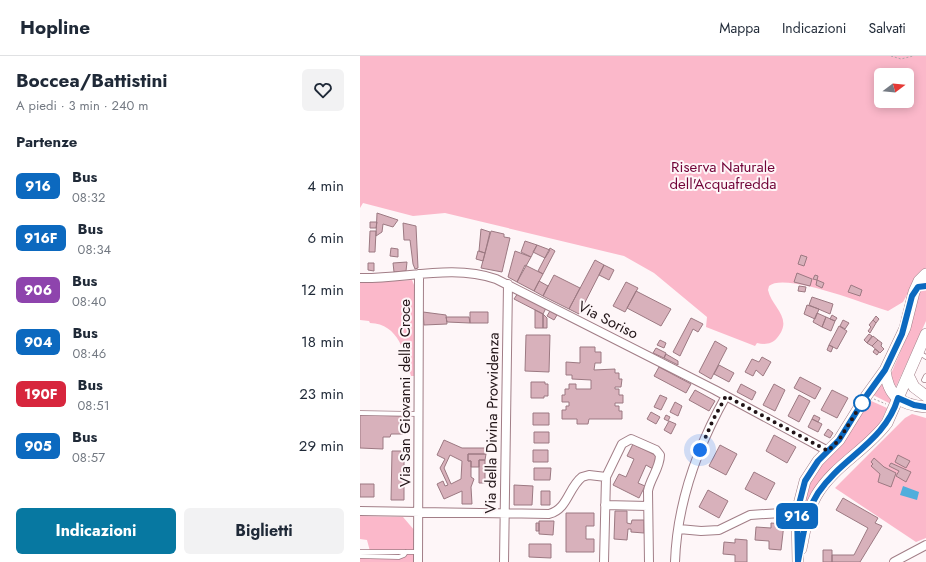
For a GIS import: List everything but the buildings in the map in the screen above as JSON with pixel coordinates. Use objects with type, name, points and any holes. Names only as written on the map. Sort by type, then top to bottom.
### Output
[{"type":"main road","points":[[798,562],[797,512],[805,481],[818,461],[839,440],[867,395],[885,370],[905,328],[926,274]]},
{"type":"main road","points":[[798,562],[807,518],[817,494],[829,480],[881,431],[892,416],[908,375],[922,354],[926,334]]},
{"type":"main road","points":[[885,370],[889,389],[898,398],[914,405],[926,407]]},
{"type":"main road","points":[[908,375],[914,387],[926,396]]},
{"type":"street","name":"Via Soriso","points":[[360,278],[385,278],[419,274],[472,274],[494,278],[726,396],[828,451]]},
{"type":"street","name":"Via San Giovanni della Croce","points":[[418,562],[419,274]]},
{"type":"street","name":"Via della Divina Provvidenza","points":[[504,562],[508,284]]},
{"type":"street","points":[[675,562],[679,529],[696,460],[713,420],[726,396]]},
{"type":"street","points":[[604,562],[606,477],[620,447],[626,441],[634,439],[656,450],[660,455],[660,460],[649,485],[649,562]]},
{"type":"street","points":[[360,511],[505,514],[554,512],[562,506],[582,477],[589,475],[606,477]]},
{"type":"street","points":[[605,505],[648,506]]},
{"type":"street","points":[[679,529],[700,531],[719,530],[727,527],[741,517],[797,512]]},
{"type":"street","points":[[894,562],[926,545]]},
{"type":"lane","points":[[926,376],[924,380],[926,380]]},
{"type":"lane","points":[[360,414],[419,414]]},
{"type":"lane","points":[[360,552],[418,552]]},
{"type":"lane","points":[[360,556],[400,557],[406,552]]},
{"type":"path","points":[[891,56],[901,59],[913,56]]},
{"type":"path","points":[[872,398],[888,406]]},
{"type":"green space","name":"Riserva Naturale dell'Acquafredda","points":[[360,56],[926,56],[926,269],[912,286],[903,302],[888,311],[808,286],[791,283],[778,283],[769,286],[768,290],[770,296],[783,319],[783,325],[782,331],[777,338],[768,344],[757,343],[755,346],[706,327],[707,317],[654,273],[624,256],[445,213],[413,216],[363,203],[360,208]]},
{"type":"green space","points":[[412,280],[414,285],[414,376],[411,376],[403,349],[394,334],[388,328],[370,323],[369,321],[360,320],[360,283]]},
{"type":"green space","points":[[921,288],[926,289],[926,321],[894,391],[890,376],[908,334],[913,305]]},
{"type":"green space","points":[[882,380],[886,393],[892,398],[889,403],[873,395]]},
{"type":"green space","points":[[869,400],[887,408],[879,426],[815,488],[810,495],[799,524],[806,486]]},
{"type":"green space","points":[[912,414],[926,418],[926,538],[916,542],[835,488],[905,418]]},
{"type":"green space","points":[[360,516],[403,517],[415,531],[414,562],[360,562],[360,558],[369,558],[371,555],[367,540],[360,539]]},
{"type":"water","points":[[903,486],[919,492],[917,500],[900,495]]},
{"type":"bus line","name":"916","points":[[926,286],[915,288],[910,302],[905,328],[885,370],[867,395],[839,440],[818,461],[805,481],[796,521],[798,561],[807,518],[813,501],[822,487],[881,431],[892,416],[898,398],[907,403],[926,407]]},
{"type":"route","points":[[700,450],[713,420],[726,396],[808,438],[828,451],[839,440],[862,403]]}]
